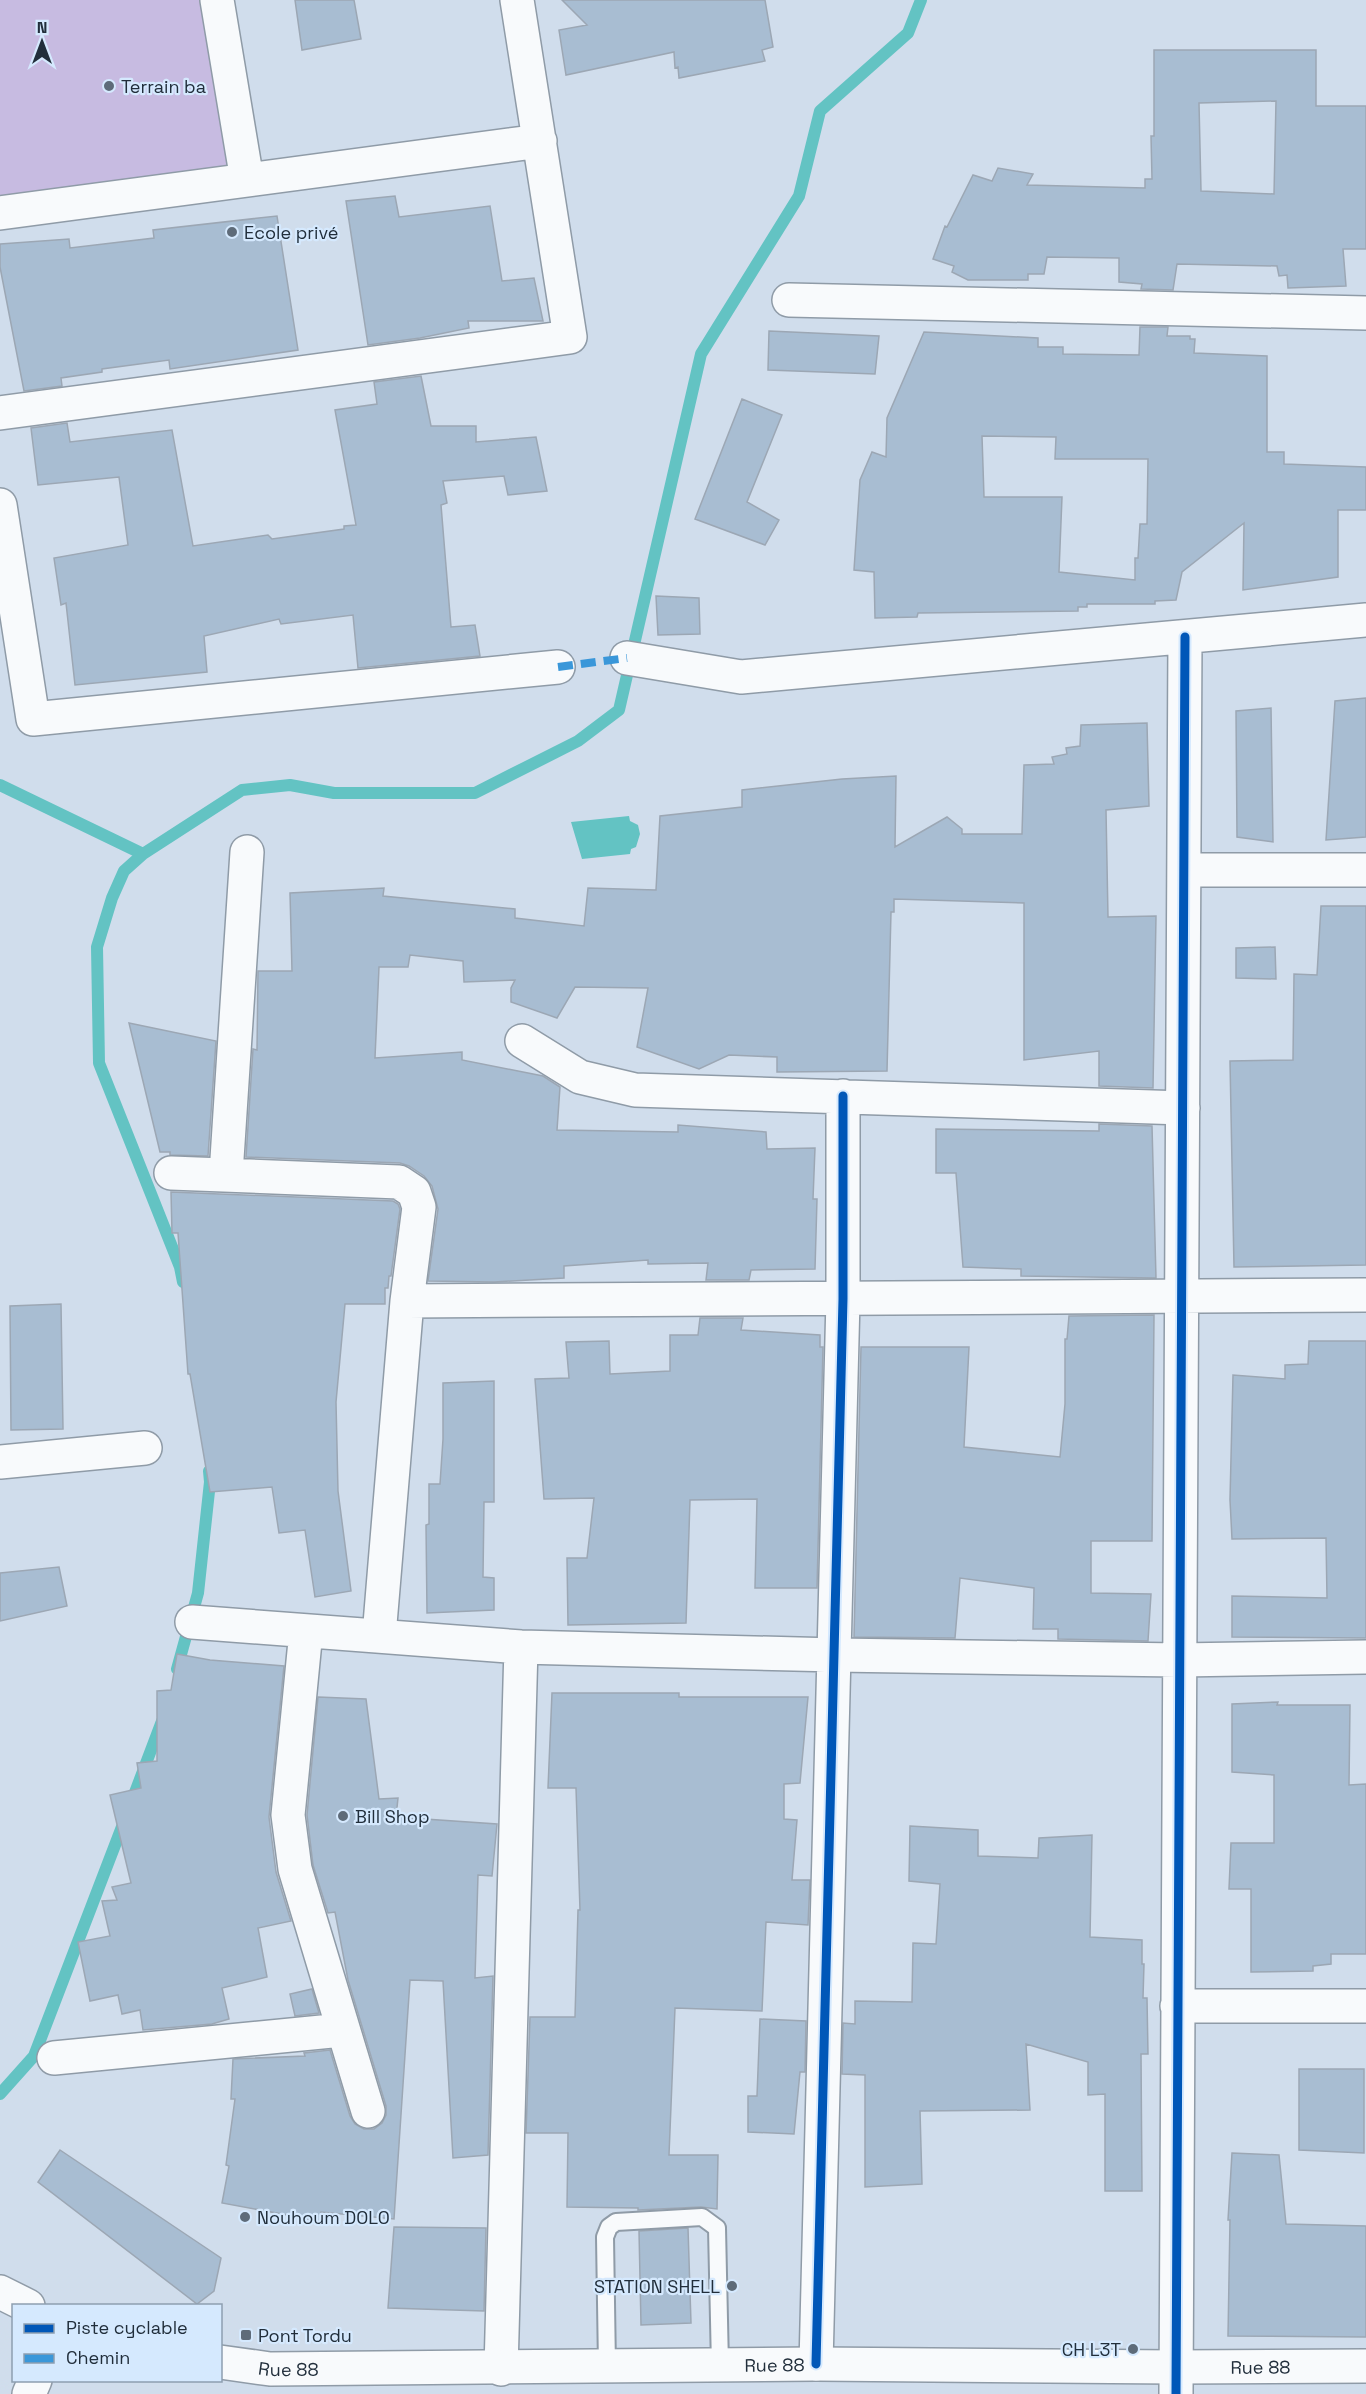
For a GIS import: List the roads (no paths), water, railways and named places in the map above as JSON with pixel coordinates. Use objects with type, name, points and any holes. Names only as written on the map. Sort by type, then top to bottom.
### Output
[{"type":"street","points":[[217,0],[248,180]]},
{"type":"street","points":[[0,413],[570,337],[517,0]]},
{"type":"street","points":[[0,213],[540,141]]},
{"type":"street","points":[[789,300],[1366,313]]},
{"type":"street","points":[[0,505],[33,718],[558,667]]},
{"type":"street","points":[[627,658],[741,677],[1366,620]]},
{"type":"street","points":[[1176,2381],[1185,637]]},
{"type":"street","points":[[226,1174],[247,852]]},
{"type":"street","points":[[1184,870],[1366,870]]},
{"type":"street","points":[[522,1041],[580,1077],[635,1090],[1183,1108]]},
{"type":"street","points":[[816,2364],[836,1655],[843,1299],[843,1096]]},
{"type":"street","points":[[171,1173],[399,1182],[414,1192],[419,1207],[407,1301],[380,1636]]},
{"type":"street","points":[[407,1301],[1366,1295]]},
{"type":"street","points":[[0,1462],[145,1448]]},
{"type":"street","points":[[192,1622],[521,1647],[1179,1660],[1366,1657]]},
{"type":"street","points":[[306,1631],[288,1815],[295,1869],[368,2111]]},
{"type":"street","points":[[501,2369],[521,1647]]},
{"type":"street","points":[[1178,2006],[1366,2006]]},
{"type":"street","points":[[54,2058],[342,2030]]},
{"type":"street","points":[[0,2292],[24,2304]]},
{"type":"street","name":"Rue 88","points":[[222,2362],[270,2369],[501,2369],[816,2364],[1176,2381],[1366,2366]]},
{"type":"lane","points":[[607,2367],[605,2237],[609,2227],[616,2222],[702,2217],[717,2229],[720,2366]]},
{"type":"waterway","points":[[183,1282],[180,1267],[99,1063],[97,947],[112,898],[124,871],[143,854],[242,790],[290,785],[334,793],[475,793],[578,741],[619,710],[701,354],[799,196],[820,111],[908,33],[921,0]]},
{"type":"waterway","points":[[0,785],[143,854]]},
{"type":"waterway","points":[[177,1669],[198,1593],[210,1482],[209,1471]]},
{"type":"waterway","points":[[131,1803],[162,1721]]},
{"type":"waterway","points":[[0,2094],[34,2056],[125,1819]]},
{"type":"place","name":"Terrain ba","points":[[109,86]]},
{"type":"place","name":"Ecole privé","points":[[232,232]]},
{"type":"place","name":"Bill Shop","points":[[343,1816]]},
{"type":"place","name":"Nouhoum DOLO","points":[[245,2217]]},
{"type":"place","name":"STATION SHELL","points":[[732,2286]]},
{"type":"place","name":"Pont Tordu","points":[[246,2335]]},
{"type":"place","name":"CH L3T","points":[[1133,2349]]}]
